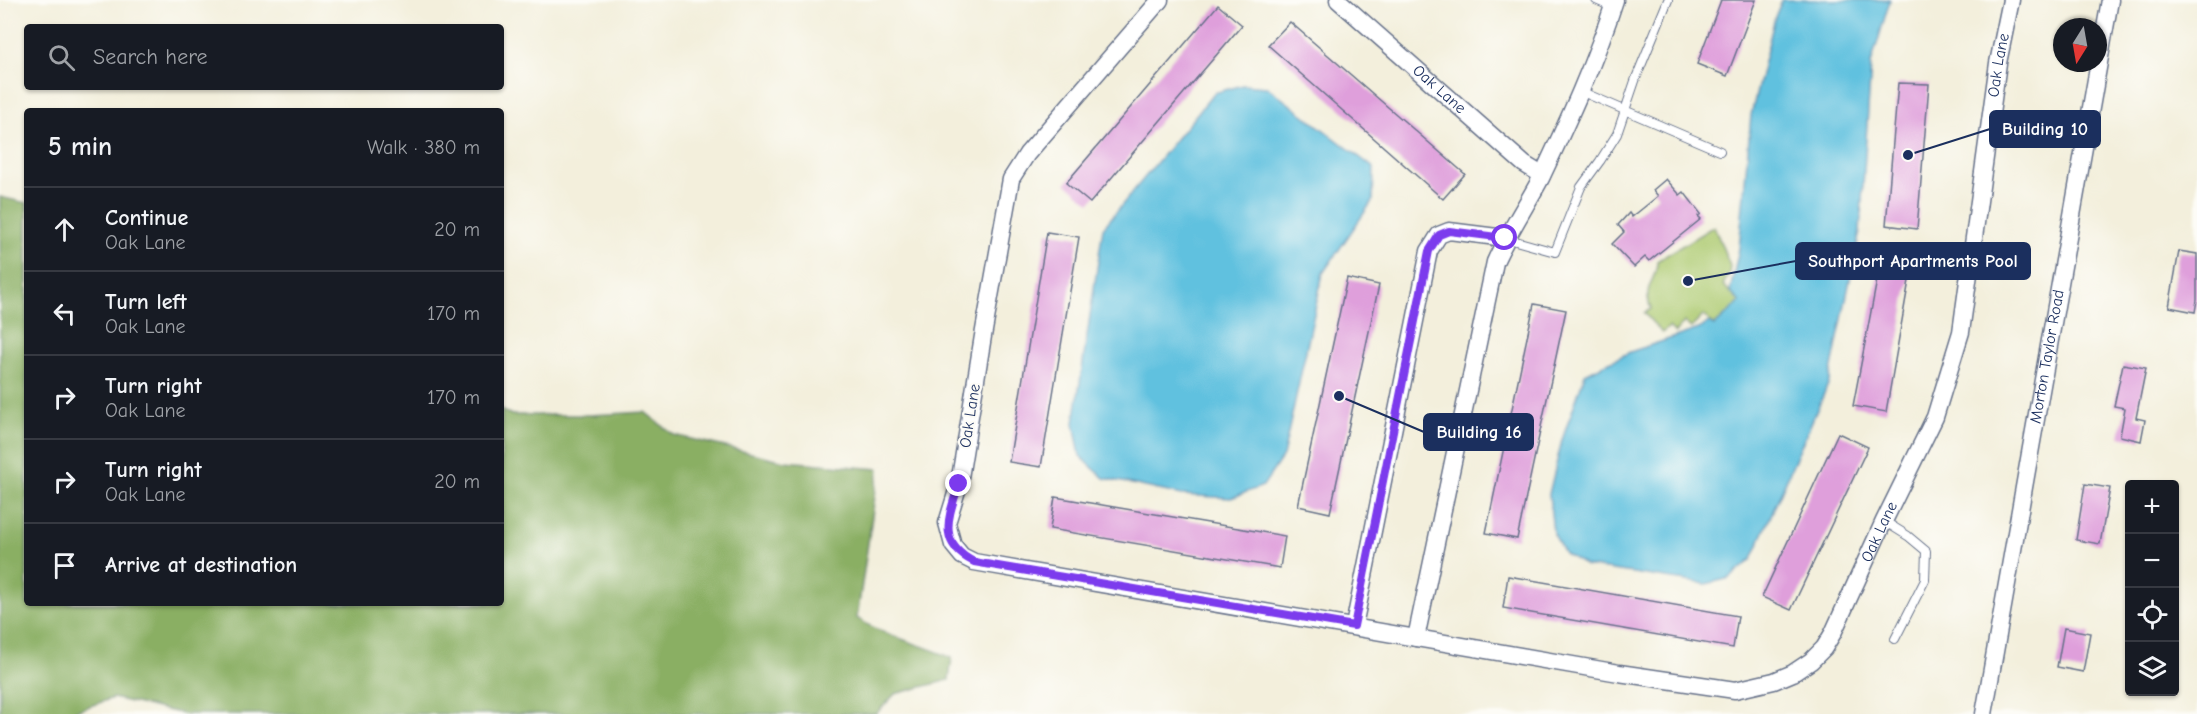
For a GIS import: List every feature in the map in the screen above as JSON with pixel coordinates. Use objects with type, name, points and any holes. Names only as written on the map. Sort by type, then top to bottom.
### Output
[{"type":"street","name":"Oak Lane","points":[[1160,0],[1028,154],[1011,179],[982,336],[959,484],[947,523],[953,546],[962,556],[974,562],[1619,673],[1735,690],[1754,687],[1793,673],[1811,661],[1824,648],[1935,417],[1961,332],[1998,63],[2011,0]]},
{"type":"street","name":"Oak Lane","points":[[1338,0],[1524,165],[1542,175]]},
{"type":"street","name":"Morton Taylor Road","points":[[1984,714],[2110,0]]},
{"type":"street","points":[[1416,638],[1495,262],[1505,238],[1542,175],[1596,52],[1613,4]]},
{"type":"street","points":[[1354,626],[1429,251],[1439,235],[1449,231],[1505,238]]},
{"type":"lane","points":[[1596,0],[1613,4]]},
{"type":"lane","points":[[1505,238],[1555,252],[1581,187],[1617,134],[1668,0]]},
{"type":"lane","points":[[1579,90],[1720,151]]},
{"type":"lane","points":[[1884,521],[1926,551],[1925,580],[1895,639]]},
{"type":"green space","points":[[0,197],[24,202],[24,606],[504,606],[504,411],[512,415],[645,412],[674,435],[785,461],[879,469],[857,618],[879,630],[952,658],[949,680],[895,694],[876,714],[184,714],[113,698],[67,714],[0,714]]},
{"type":"green space","points":[[1714,226],[1730,266],[1729,274],[1723,285],[1740,302],[1714,326],[1704,315],[1691,328],[1684,322],[1675,333],[1669,327],[1662,333],[1644,313],[1651,309],[1648,294],[1657,268],[1657,261]]},
{"type":"water","points":[[1782,0],[1890,0],[1871,64],[1860,231],[1829,382],[1752,559],[1730,578],[1706,584],[1586,566],[1564,553],[1553,532],[1549,494],[1562,440],[1585,374],[1630,352],[1699,329],[1709,322],[1714,326],[1740,302],[1730,292],[1739,249],[1751,115],[1775,17]]},
{"type":"water","points":[[1243,85],[1267,87],[1374,168],[1373,200],[1323,273],[1283,456],[1263,486],[1231,498],[1182,495],[1104,478],[1080,456],[1074,423],[1103,228],[1214,93]]},
{"type":"building","points":[[1721,0],[1756,0],[1727,76],[1697,64]]},
{"type":"building","points":[[1218,5],[1242,25],[1090,203],[1066,183]]},
{"type":"building","points":[[1290,22],[1465,174],[1443,199],[1268,45]]},
{"type":"building","points":[[1898,83],[1929,84],[1917,229],[1886,225]]},
{"type":"building","points":[[1666,179],[1680,195],[1684,192],[1701,214],[1698,216],[1701,219],[1649,261],[1645,257],[1634,267],[1612,244],[1624,232],[1618,225],[1629,213],[1632,217],[1658,196],[1653,190]]},
{"type":"building","points":[[1047,232],[1079,237],[1041,467],[1009,462]]},
{"type":"building","points":[[2179,251],[2197,254],[2195,312],[2169,307]]},
{"type":"building","points":[[1880,264],[1911,269],[1886,412],[1853,406]]},
{"type":"building","points":[[1347,278],[1379,285],[1330,513],[1298,506]]},
{"type":"building","points":[[1534,304],[1566,310],[1517,539],[1486,533]]},
{"type":"building","points":[[2123,364],[2146,368],[2136,418],[2145,420],[2141,441],[2120,436],[2125,408],[2114,406]]},
{"type":"building","points":[[1838,433],[1868,447],[1791,610],[1762,597]]},
{"type":"building","points":[[2085,484],[2110,488],[2100,544],[2076,540]]},
{"type":"building","points":[[1055,497],[1285,536],[1280,568],[1050,529]]},
{"type":"building","points":[[1508,576],[1738,616],[1733,648],[1503,608]]},
{"type":"building","points":[[2064,628],[2090,633],[2083,672],[2057,667]]},
{"type":"place","name":"Building 10","points":[[1908,155]]},
{"type":"place","name":"Southport Apartments Pool","points":[[1688,281]]},
{"type":"place","name":"Building 16","points":[[1339,396]]},
{"type":"route","points":[[959,484],[947,523],[949,536],[953,546],[962,556],[974,562],[1354,626],[1429,251],[1439,235],[1449,231],[1505,238]]}]
